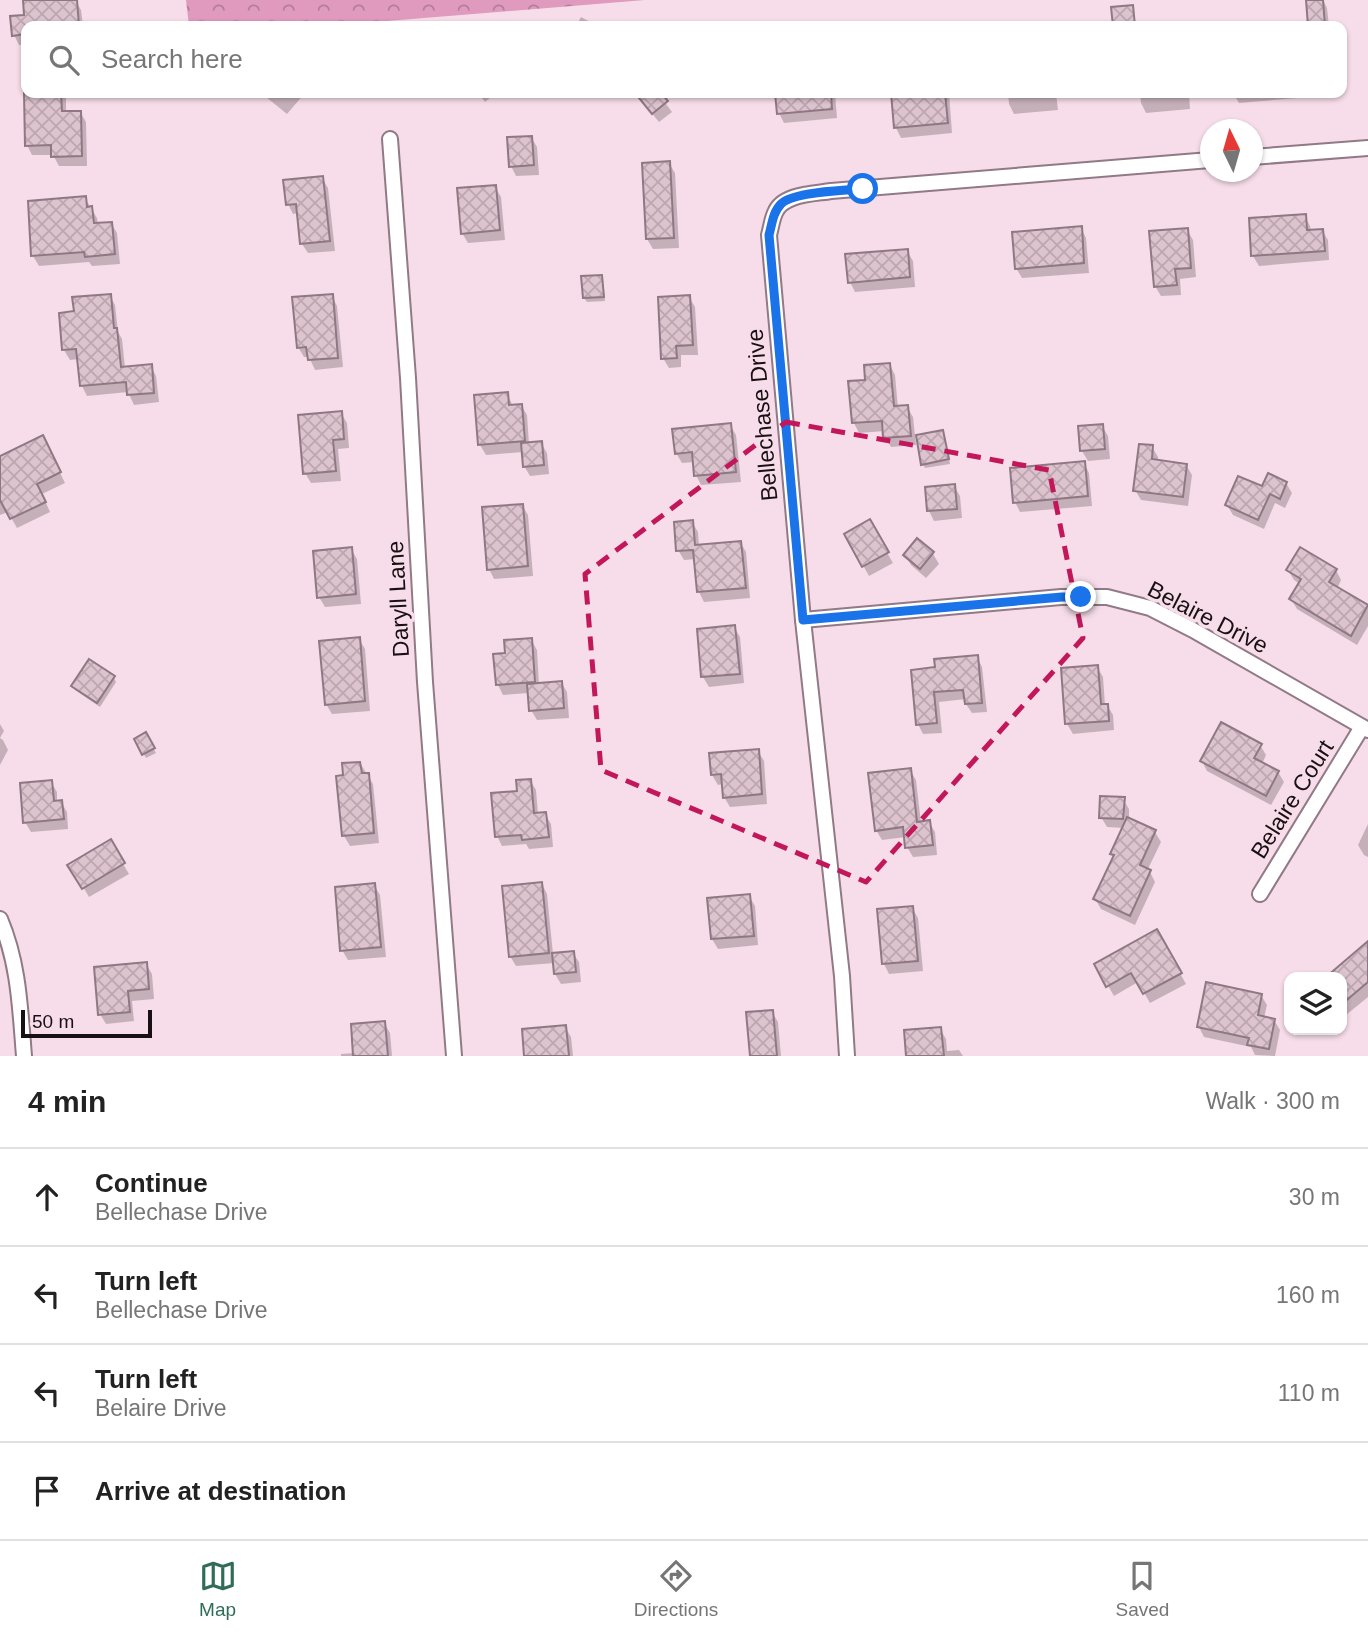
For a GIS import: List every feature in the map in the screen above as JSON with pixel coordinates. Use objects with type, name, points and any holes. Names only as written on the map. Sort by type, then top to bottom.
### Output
[{"type":"street","name":"Daryll Lane","points":[[390,139],[408,378],[425,682],[454,1056]]},
{"type":"street","points":[[1263,156],[1368,148]]},
{"type":"street","name":"Bellechase Drive","points":[[847,1056],[842,976],[803,620],[769,235],[775,211],[783,201],[831,191],[1200,161]]},
{"type":"street","name":"Belaire Drive","points":[[803,620],[1062,597],[1107,597],[1150,608],[1365,729]]},
{"type":"street","name":"Belaire Court","points":[[1260,894],[1365,729]]},
{"type":"street","points":[[0,919],[9,940],[18,978],[24,1056]]},
{"type":"highlighted area","points":[[786,422],[1049,470],[1083,638],[866,882],[601,770],[585,574]]},
{"type":"green space","points":[[186,0],[645,0],[387,21],[188,21]]},
{"type":"building","points":[[23,0],[77,0],[79,21],[21,21],[21,35],[12,36],[10,16],[24,15]]},
{"type":"building","points":[[1306,0],[1323,0],[1325,21],[1308,21]]},
{"type":"building","points":[[1133,5],[1135,21],[1112,21],[1111,7]]},
{"type":"building","points":[[24,98],[61,98],[62,111],[81,111],[82,156],[51,157],[51,145],[25,146]]},
{"type":"building","points":[[639,98],[665,98],[668,101],[652,114]]},
{"type":"building","points":[[775,98],[831,98],[832,109],[777,114]]},
{"type":"building","points":[[891,98],[946,98],[948,123],[894,128]]},
{"type":"building","points":[[532,136],[534,165],[509,167],[507,137]]},
{"type":"building","points":[[670,161],[674,238],[646,239],[642,163]]},
{"type":"building","points":[[323,176],[330,241],[300,244],[296,204],[286,205],[283,180]]},
{"type":"building","points":[[496,185],[500,230],[461,234],[457,188]]},
{"type":"building","points":[[86,196],[87,207],[92,206],[94,223],[112,222],[115,254],[85,257],[84,252],[31,256],[28,201]]},
{"type":"building","points":[[1306,214],[1307,230],[1323,229],[1325,251],[1251,256],[1249,218]]},
{"type":"building","points":[[1082,226],[1084,263],[1015,269],[1012,232]]},
{"type":"building","points":[[1188,228],[1191,268],[1175,269],[1177,285],[1154,287],[1149,231]]},
{"type":"building","points":[[908,249],[910,277],[848,283],[845,254]]},
{"type":"building","points":[[602,275],[604,297],[583,298],[581,276]]},
{"type":"building","points":[[111,294],[121,367],[152,364],[154,393],[127,395],[126,382],[80,386],[76,349],[62,350],[59,313],[74,311],[72,297]]},
{"type":"building","points":[[333,294],[338,358],[308,360],[306,347],[297,348],[292,297]]},
{"type":"building","points":[[690,295],[693,345],[676,346],[677,358],[661,359],[658,297]]},
{"type":"building","points":[[890,363],[894,406],[908,405],[911,436],[883,438],[882,421],[852,423],[848,381],[865,380],[864,365]]},
{"type":"building","points":[[508,392],[509,405],[522,404],[525,441],[478,445],[474,395]]},
{"type":"building","points":[[342,411],[344,439],[333,440],[336,471],[303,474],[298,415]]},
{"type":"building","points":[[731,423],[736,472],[694,476],[692,452],[675,454],[672,429]]},
{"type":"building","points":[[1103,424],[1105,449],[1080,451],[1078,426]]},
{"type":"building","points":[[943,430],[949,459],[921,465],[916,435]]},
{"type":"building","points":[[43,435],[61,472],[37,484],[46,502],[10,519],[0,500],[0,456]]},
{"type":"building","points":[[542,441],[544,465],[523,467],[521,443]]},
{"type":"building","points":[[1139,444],[1153,445],[1152,459],[1187,464],[1183,497],[1133,491]]},
{"type":"building","points":[[1085,461],[1088,496],[1013,503],[1010,468]]},
{"type":"building","points":[[1268,473],[1287,482],[1280,499],[1270,494],[1258,520],[1225,505],[1238,476],[1262,486]]},
{"type":"building","points":[[955,484],[957,509],[927,511],[925,487]]},
{"type":"building","points":[[523,504],[528,566],[487,570],[482,507]]},
{"type":"building","points":[[870,519],[889,552],[862,567],[844,534]]},
{"type":"building","points":[[693,520],[695,545],[741,541],[746,588],[697,592],[693,550],[676,551],[674,522]]},
{"type":"building","points":[[917,538],[934,552],[920,569],[903,555]]},
{"type":"building","points":[[352,547],[356,594],[317,598],[313,551]]},
{"type":"building","points":[[1300,547],[1337,569],[1329,582],[1368,605],[1351,636],[1289,599],[1301,579],[1286,570]]},
{"type":"building","points":[[735,625],[740,674],[701,677],[697,629]]},
{"type":"building","points":[[360,637],[365,701],[325,705],[319,641]]},
{"type":"building","points":[[532,638],[535,682],[496,685],[493,654],[505,653],[504,640]]},
{"type":"building","points":[[978,655],[982,703],[965,704],[963,690],[934,692],[937,723],[916,725],[911,670],[935,667],[934,659]]},
{"type":"building","points":[[89,659],[115,676],[97,703],[71,686]]},
{"type":"building","points":[[1098,665],[1101,704],[1108,704],[1109,721],[1065,724],[1061,668]]},
{"type":"building","points":[[562,681],[564,708],[529,711],[527,684]]},
{"type":"building","points":[[1221,722],[1262,744],[1254,758],[1279,771],[1266,796],[1200,761]]},
{"type":"building","points":[[146,732],[155,748],[142,755],[134,739]]},
{"type":"building","points":[[759,749],[762,794],[723,798],[721,774],[711,775],[709,753]]},
{"type":"building","points":[[360,762],[362,773],[369,773],[374,833],[342,836],[336,776],[343,775],[342,763]]},
{"type":"building","points":[[911,768],[917,822],[930,820],[933,845],[905,848],[903,827],[875,831],[868,773]]},
{"type":"building","points":[[531,779],[534,813],[546,812],[549,837],[522,840],[521,835],[495,837],[491,793],[517,791],[516,780]]},
{"type":"building","points":[[52,780],[54,801],[62,800],[64,819],[23,823],[20,783]]},
{"type":"building","points":[[1100,796],[1125,797],[1123,819],[1099,818]]},
{"type":"building","points":[[1127,817],[1156,830],[1140,865],[1151,870],[1130,916],[1093,899],[1114,855],[1110,854]]},
{"type":"building","points":[[111,839],[125,863],[82,889],[67,865]]},
{"type":"building","points":[[542,882],[549,953],[509,957],[502,886]]},
{"type":"building","points":[[375,883],[381,947],[340,951],[335,887]]},
{"type":"building","points":[[750,894],[754,936],[711,939],[707,898]]},
{"type":"building","points":[[913,906],[918,961],[882,964],[877,909]]},
{"type":"building","points":[[1157,929],[1182,973],[1143,994],[1131,973],[1106,987],[1094,964]]},
{"type":"building","points":[[1368,941],[1368,982],[1347,1000],[1347,972],[1332,972]]},
{"type":"building","points":[[574,951],[576,972],[554,974],[552,953]]},
{"type":"building","points":[[147,962],[149,989],[128,991],[130,1012],[98,1015],[94,967]]},
{"type":"building","points":[[1206,982],[1262,994],[1258,1015],[1275,1019],[1269,1049],[1247,1045],[1249,1038],[1197,1027]]},
{"type":"building","points":[[773,1010],[777,1056],[750,1056],[746,1012]]},
{"type":"building","points":[[385,1021],[388,1056],[353,1056],[351,1024]]},
{"type":"building","points":[[566,1025],[569,1056],[524,1056],[522,1029]]},
{"type":"building","points":[[941,1027],[944,1056],[906,1056],[904,1030]]},
{"type":"route","points":[[863,189],[831,191],[783,201],[775,211],[769,235],[803,620],[1081,597]]}]
